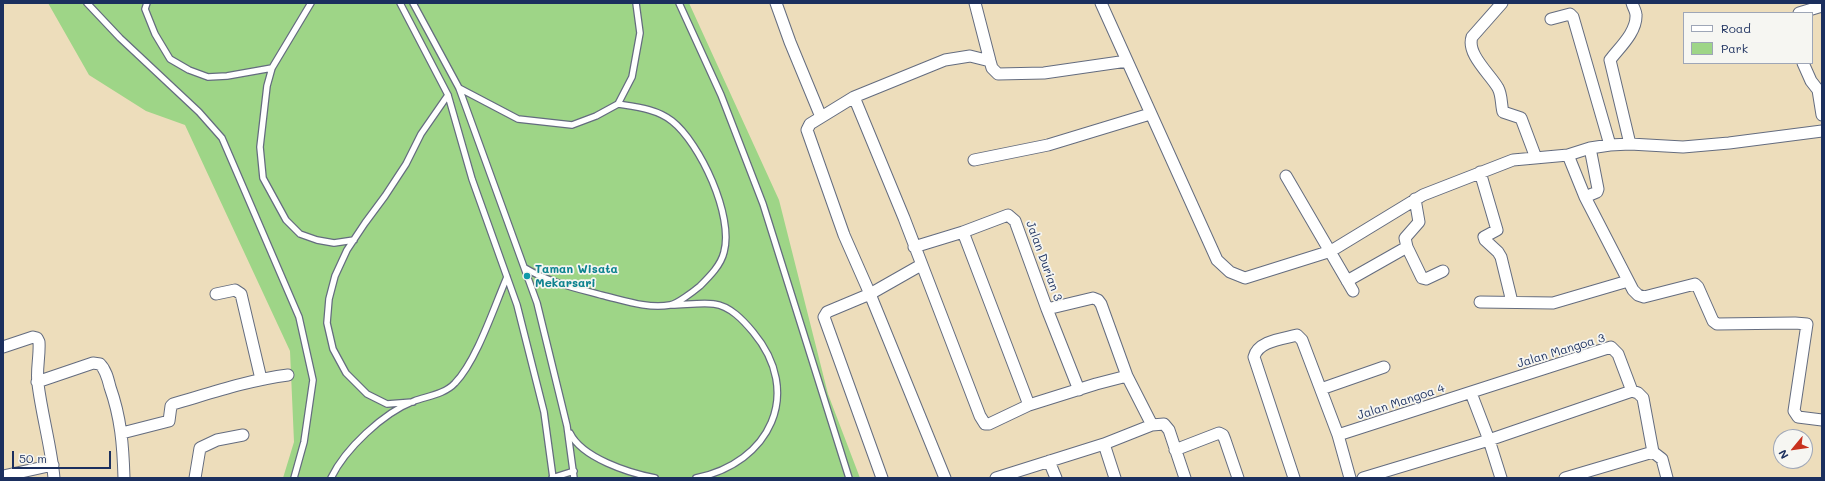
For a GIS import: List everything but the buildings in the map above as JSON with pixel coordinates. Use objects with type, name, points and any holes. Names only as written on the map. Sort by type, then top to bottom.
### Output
[{"type":"street","points":[[776,3],[790,42],[821,117]]},
{"type":"street","points":[[975,3],[990,61],[994,72],[998,74],[1052,72],[1127,61]]},
{"type":"street","points":[[1101,3],[1217,260],[1230,272],[1245,278],[1331,251],[1415,199],[1480,172],[1514,160],[1568,155],[1590,148],[1610,145],[1630,144],[1683,147],[1729,143],[1822,130]]},
{"type":"street","points":[[1502,3],[1472,36],[1471,41],[1477,62],[1498,88],[1504,112],[1521,118],[1536,158]]},
{"type":"street","points":[[1630,144],[1610,60],[1635,25],[1636,14],[1632,3]]},
{"type":"street","points":[[1802,12],[1822,6]]},
{"type":"street","points":[[1552,19],[1566,14],[1570,14],[1574,17],[1610,145]]},
{"type":"street","points":[[945,478],[870,294],[844,235],[808,132],[808,125],[854,97],[945,60],[970,56],[990,61]]},
{"type":"street","points":[[1803,64],[1811,81],[1818,90],[1822,116]]},
{"type":"street","points":[[854,97],[904,218],[921,265],[983,421],[989,424],[1029,405],[1127,376]]},
{"type":"street","points":[[974,160],[1048,146],[1150,114]]},
{"type":"street","points":[[1585,197],[1597,192],[1598,189],[1590,148]]},
{"type":"street","points":[[1568,155],[1585,197],[1628,281],[1638,295],[1644,297],[1695,284],[1698,287],[1713,320],[1717,324],[1807,324],[1794,411],[1798,416],[1822,420]]},
{"type":"street","points":[[1480,172],[1496,230],[1484,237],[1501,257],[1512,302]]},
{"type":"street","points":[[1286,176],[1353,291]]},
{"type":"street","points":[[1415,199],[1419,222],[1405,239],[1407,247],[1422,278],[1426,279],[1443,271]]},
{"type":"street","name":"Jalan Durian 3","points":[[914,247],[963,232],[1008,215],[1016,221],[1047,309],[1079,390]]},
{"type":"street","points":[[963,232],[1029,405]]},
{"type":"street","points":[[1347,281],[1407,247]]},
{"type":"street","points":[[882,478],[824,317],[827,312],[870,294],[921,265]]},
{"type":"street","points":[[1480,302],[1553,303],[1628,281]]},
{"type":"street","points":[[216,294],[235,290],[241,294],[261,379]]},
{"type":"street","points":[[1047,309],[1093,298],[1098,300],[1101,304],[1127,376],[1152,425]]},
{"type":"street","points":[[1294,478],[1254,357],[1256,351],[1262,345],[1298,335],[1302,340],[1322,389],[1338,435],[1350,478]]},
{"type":"street","points":[[3,347],[30,338],[37,338],[39,348],[37,382],[40,407],[50,442],[54,478]]},
{"type":"street","name":"Jalan Mangoa 3","points":[[1471,393],[1611,347],[1618,354],[1632,390]]},
{"type":"street","points":[[37,382],[93,363],[99,363],[105,371],[116,404],[122,433],[124,478]]},
{"type":"street","points":[[1322,389],[1384,367]]},
{"type":"street","points":[[122,433],[169,421],[171,406],[173,404],[248,384],[261,379],[288,375]]},
{"type":"street","points":[[1364,478],[1489,440],[1632,390],[1643,398],[1653,452],[1662,459],[1667,478]]},
{"type":"street","points":[[1471,393],[1489,440],[1501,478]]},
{"type":"street","name":"Jalan Mangoa 4","points":[[1338,435],[1471,393]]},
{"type":"street","points":[[1000,477],[1104,444],[1152,425],[1164,424],[1169,430],[1185,478]]},
{"type":"street","points":[[1175,450],[1219,433],[1223,435],[1238,478]]},
{"type":"street","points":[[195,478],[200,448],[217,440],[243,435]]},
{"type":"street","points":[[1104,444],[1115,478]]},
{"type":"street","points":[[1565,478],[1653,452]]},
{"type":"street","points":[[1049,461],[1056,478]]},
{"type":"street","points":[[3,476],[53,465]]},
{"type":"lane","points":[[88,3],[120,38],[199,112],[222,138],[299,317],[313,380],[304,442],[294,478]]},
{"type":"lane","points":[[147,3],[145,9],[155,34],[170,59],[189,70],[208,77],[228,76],[272,68]]},
{"type":"lane","points":[[311,3],[272,68],[267,86],[261,140],[263,178],[286,220],[300,234],[317,240],[334,243],[354,240]]},
{"type":"lane","points":[[400,3],[448,95],[472,179],[517,306],[544,412],[553,478],[574,471]]},
{"type":"lane","points":[[412,3],[459,88],[537,303],[567,426],[574,478]]},
{"type":"lane","points":[[459,88],[518,119],[572,125],[596,116],[618,104],[632,77],[640,34],[636,3]]},
{"type":"lane","points":[[679,3],[720,95],[763,204],[848,478]]},
{"type":"lane","points":[[413,402],[387,404],[367,394],[346,373],[334,349],[327,323],[329,300],[336,276],[354,240],[406,164],[421,134],[448,95]]},
{"type":"lane","points":[[618,104],[657,111],[672,120],[686,133],[712,178],[724,217],[726,238],[724,252],[712,274],[696,289],[671,306]]},
{"type":"lane","points":[[524,268],[540,277],[641,305],[671,306],[714,304],[730,310],[746,323],[763,344],[772,362],[777,385],[778,404],[767,434],[744,458],[714,474],[696,478]]},
{"type":"lane","points":[[331,478],[337,465],[362,437],[390,415],[413,402],[432,396],[454,384],[466,370],[507,277]]},
{"type":"lane","points":[[567,426],[574,440],[602,461],[644,476],[655,478]]},
{"type":"green space","name":"Taman Wisata Mekarsari","points":[[48,3],[689,3],[779,200],[828,394],[860,478],[283,478],[294,442],[290,351],[185,125],[146,111],[89,75]]},
{"type":"place","name":"Taman Wisata Mekarsari","points":[[527,276]]}]
